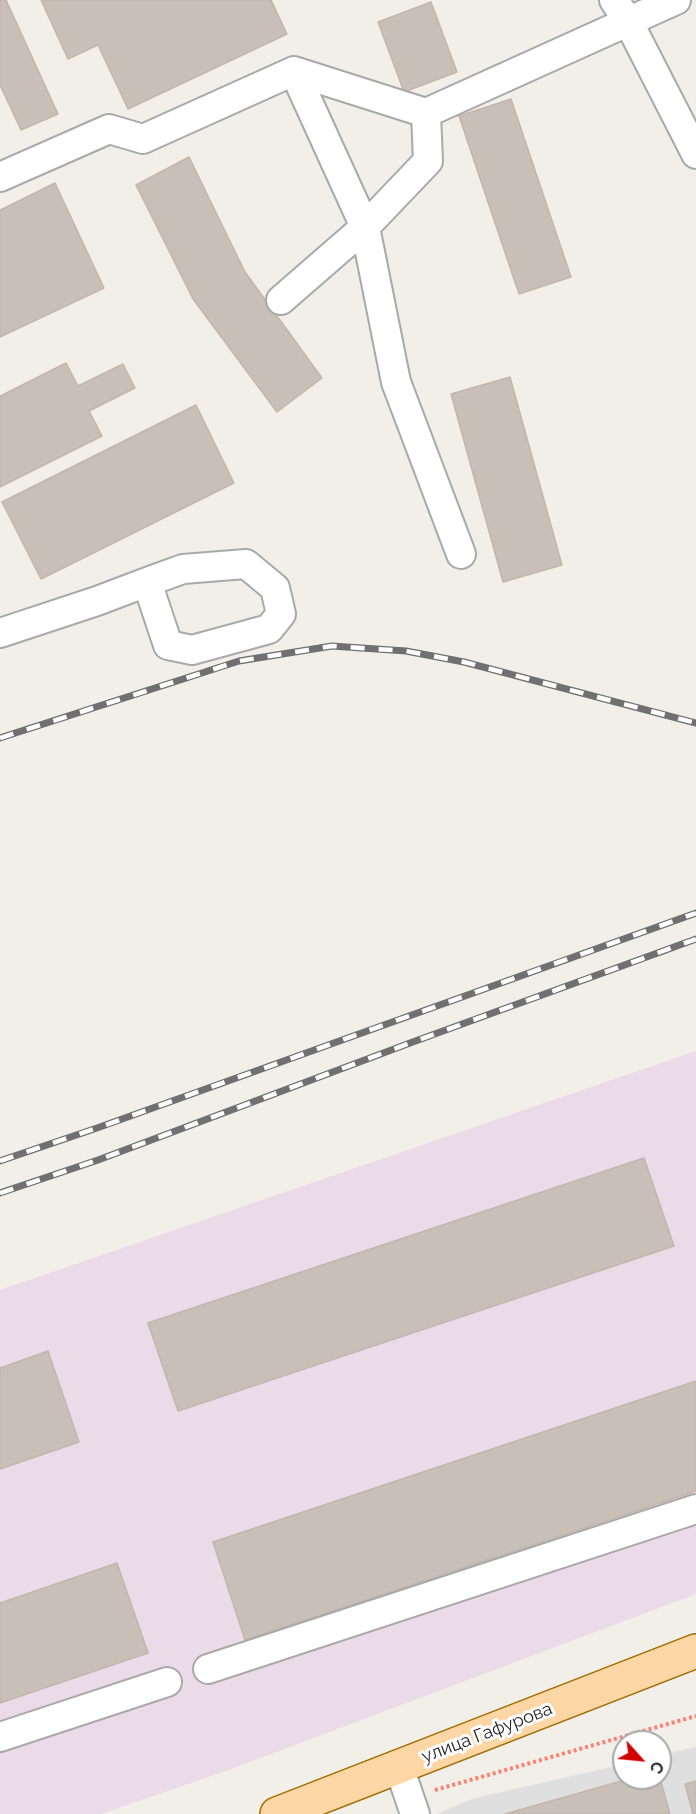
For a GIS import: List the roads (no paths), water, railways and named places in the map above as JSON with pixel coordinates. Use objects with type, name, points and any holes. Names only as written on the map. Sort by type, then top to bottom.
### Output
[{"type":"main road","name":"улица Гафурова","points":[[277,1814],[408,1793],[696,1651]]},
{"type":"lane","points":[[0,177],[109,129],[143,139],[294,71],[426,113],[621,10],[676,0]]},
{"type":"lane","points":[[621,10],[696,154]]},
{"type":"lane","points":[[294,71],[365,227],[396,382],[461,554]]},
{"type":"lane","points":[[282,300],[365,227],[428,161],[426,113]]},
{"type":"lane","points":[[0,633],[147,582]]},
{"type":"lane","points":[[208,1670],[696,1509]]},
{"type":"lane","points":[[0,1737],[167,1682]]},
{"type":"railway","points":[[0,738],[239,661],[332,646],[406,651],[464,662],[696,723]]},
{"type":"railway","points":[[0,1161],[696,913]]},
{"type":"railway","points":[[0,1193],[98,1160],[696,939]]}]
